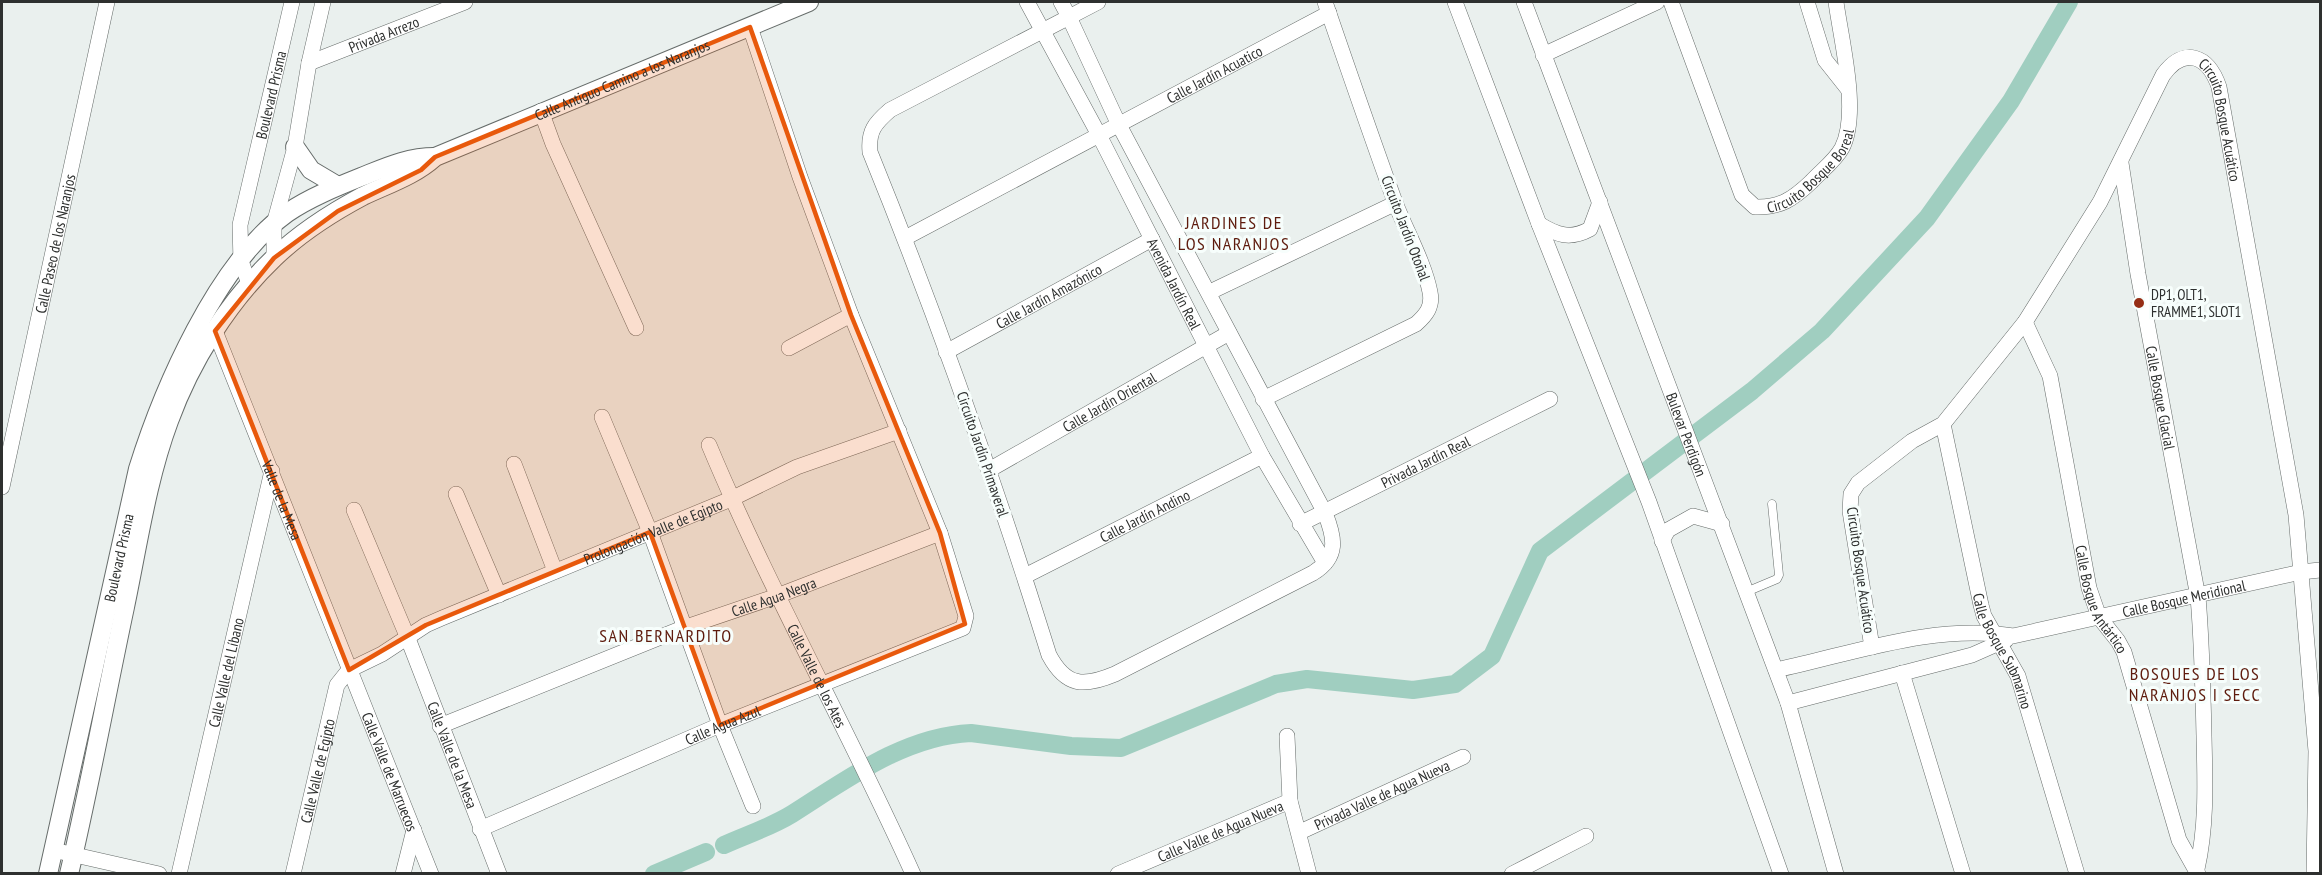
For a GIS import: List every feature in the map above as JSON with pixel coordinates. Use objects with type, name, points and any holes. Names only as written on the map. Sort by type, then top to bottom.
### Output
[{"type":"street","name":"Calle Paseo de los Naranjos","points":[[2,487],[107,2]]},
{"type":"street","name":"Boulevard Prisma","points":[[69,873],[153,476],[169,422],[186,382],[215,331],[249,284],[241,261],[240,225],[292,2]]},
{"type":"street","name":"Boulevard Prisma","points":[[274,258],[274,224],[295,147],[309,63],[323,2]]},
{"type":"street","name":"Privada Arrezo","points":[[309,63],[460,2]]},
{"type":"street","name":"Calle Antiguo Camino a los Naranjos","points":[[249,284],[274,258],[314,225],[362,197],[421,170],[435,157],[809,2]]},
{"type":"street","name":"Avenida Jardín Real","points":[[1027,2],[1099,135],[1262,456],[1300,524],[1329,557]]},
{"type":"street","name":"Avenida Jardín Real","points":[[1061,2],[1119,125],[1210,292],[1263,399],[1325,513],[1333,535],[1329,557]]},
{"type":"street","points":[[1042,30],[1098,2]]},
{"type":"street","points":[[1455,2],[1539,224],[1649,502],[1781,873]]},
{"type":"street","name":"Bulevar Perdigón","points":[[1524,2],[1788,702],[1836,873]]},
{"type":"street","points":[[1543,55],[1657,2]]},
{"type":"street","name":"Circuito Bosque Boreal","points":[[1671,2],[1736,180],[1747,202],[1755,207],[1782,204],[1797,196],[1837,156],[1845,141],[1848,127],[1848,89],[1836,2]]},
{"type":"street","points":[[1808,2],[1825,60],[1848,89]]},
{"type":"street","name":"Calle Jardín Acuatico","points":[[905,238],[1119,125],[1327,7]]},
{"type":"street","name":"Circuito Jardín Otoñal","points":[[1263,399],[1416,324],[1426,315],[1431,294],[1396,203],[1327,7]]},
{"type":"street","points":[[750,27],[800,177],[851,315],[940,533]]},
{"type":"street","name":"Circuito Jardín Primaveral","points":[[1042,30],[890,110],[871,129],[870,152],[905,238],[989,470],[1049,655],[1064,676],[1078,683],[1097,682],[1313,573],[1329,557]]},
{"type":"street","name":"Circuito Bosque Acuático","points":[[1872,647],[1850,511],[1851,494],[1869,473],[1912,441],[1942,424],[2025,322],[2121,163],[2153,93],[2173,62],[2181,57],[2202,61],[2215,75],[2219,87],[2294,504],[2316,751],[2314,873]]},
{"type":"street","points":[[542,111],[553,144],[636,328]]},
{"type":"street","points":[[295,147],[310,170],[339,186]]},
{"type":"street","name":"Calle Antiguo Camino a los Naranjos","points":[[241,261],[274,224],[289,212],[339,186],[414,157],[435,157]]},
{"type":"street","name":"Calle Bosque Glacial","points":[[2121,163],[2138,274],[2198,597]]},
{"type":"street","points":[[1539,224],[1558,236],[1578,236],[1590,229],[1600,202]]},
{"type":"street","points":[[1210,292],[1396,203]]},
{"type":"street","name":"Calle Jardín Amazónico","points":[[946,352],[1152,239]]},
{"type":"street","name":"Boulevard Prisma","points":[[48,873],[121,541],[154,417],[205,317],[241,261]]},
{"type":"street","points":[[789,348],[851,315]]},
{"type":"street","name":"Calle Bosque Antártico","points":[[2025,322],[2050,376],[2084,570],[2099,617],[2124,652],[2179,840],[2198,871]]},
{"type":"street","name":"Valle de la Mesa","points":[[215,331],[349,670]]},
{"type":"street","name":"Calle Jardín Oriental","points":[[989,470],[1229,333]]},
{"type":"street","name":"Privada Jardín Real","points":[[1300,524],[1550,399]]},
{"type":"street","points":[[603,417],[650,532],[720,725],[753,806]]},
{"type":"street","name":"Calle Bosque Submarino","points":[[1942,424],[1981,605],[2002,638],[2018,676],[2077,873]]},
{"type":"street","name":"Prolongación Valle de Egipto","points":[[349,670],[382,654],[407,636],[434,621],[731,499],[797,466],[899,431]]},
{"type":"street","name":"Calle Valle de los Ates","points":[[708,445],[777,596],[820,685],[848,736],[913,873]]},
{"type":"street","name":"Calle Jardín Andino","points":[[1024,576],[1262,456]]},
{"type":"street","points":[[514,464],[555,571]]},
{"type":"street","name":"Calle Valle del Líbano","points":[[179,873],[272,471]]},
{"type":"street","points":[[456,494],[499,595]]},
{"type":"street","name":"Calle Valle de la Mesa","points":[[354,510],[407,636],[499,873]]},
{"type":"street","points":[[1662,542],[1668,530],[1693,516],[1722,524]]},
{"type":"street","name":"Calle Agua Negra","points":[[441,726],[684,628],[777,596],[940,533]]},
{"type":"street","name":"Calle Agua Azul","points":[[480,829],[720,725],[963,628],[965,624],[940,533]]},
{"type":"street","name":"Calle Bosque Meridional","points":[[1788,702],[1972,655],[2002,638],[2198,597],[2301,572],[2320,570]]},
{"type":"street","name":"Calle Bosque Antártico","points":[[2198,597],[2202,634],[2205,796],[2204,829],[2198,871]]},
{"type":"street","name":"Calle Bosque Meridional","points":[[1776,669],[1872,647],[1950,633],[2002,638]]},
{"type":"street","name":"Calle Valle de Marruecos","points":[[349,670],[431,873]]},
{"type":"street","name":"Calle Valle de Egipto","points":[[293,873],[333,696],[349,670]]},
{"type":"street","points":[[1902,673],[1963,873]]},
{"type":"street","points":[[1287,736],[1286,761],[1290,801],[1300,831],[1309,873]]},
{"type":"street","name":"Privada Valle de Agua Nueva","points":[[1300,831],[1463,756]]},
{"type":"street","name":"Calle Valle de Agua Nueva","points":[[1118,873],[1290,801]]},
{"type":"street","points":[[403,873],[414,830]]},
{"type":"street","points":[[1512,873],[1586,836]]},
{"type":"street","points":[[54,850],[159,873]]},
{"type":"lane","points":[[1746,592],[1777,579],[1779,575],[1772,504]]},
{"type":"highlighted area","points":[[750,27],[851,315],[940,533],[965,624],[720,725],[650,532],[426,625],[349,670],[215,331],[274,258],[338,211],[421,170],[435,157]]},
{"type":"waterway","points":[[724,845],[784,819],[855,774],[899,751],[946,736],[971,733],[1071,746],[1121,748],[1276,684],[1307,679],[1413,690],[1455,684],[1492,656],[1540,551],[1752,391],[1822,331],[1927,218],[2011,101],[2069,2]]},
{"type":"waterway","points":[[654,874],[706,852]]},
{"type":"place","name":"DP1, OLT1, FRAMME1, SLOT1","points":[[2139,303]]},
{"type":"district","name":"JARDINES DE LOS NARANJOS","points":[[1234,232]]},
{"type":"district","name":"SAN BERNARDITO","points":[[666,635]]},
{"type":"district","name":"BOSQUES DE LOS NARANJOS I SECC","points":[[2195,683]]}]
